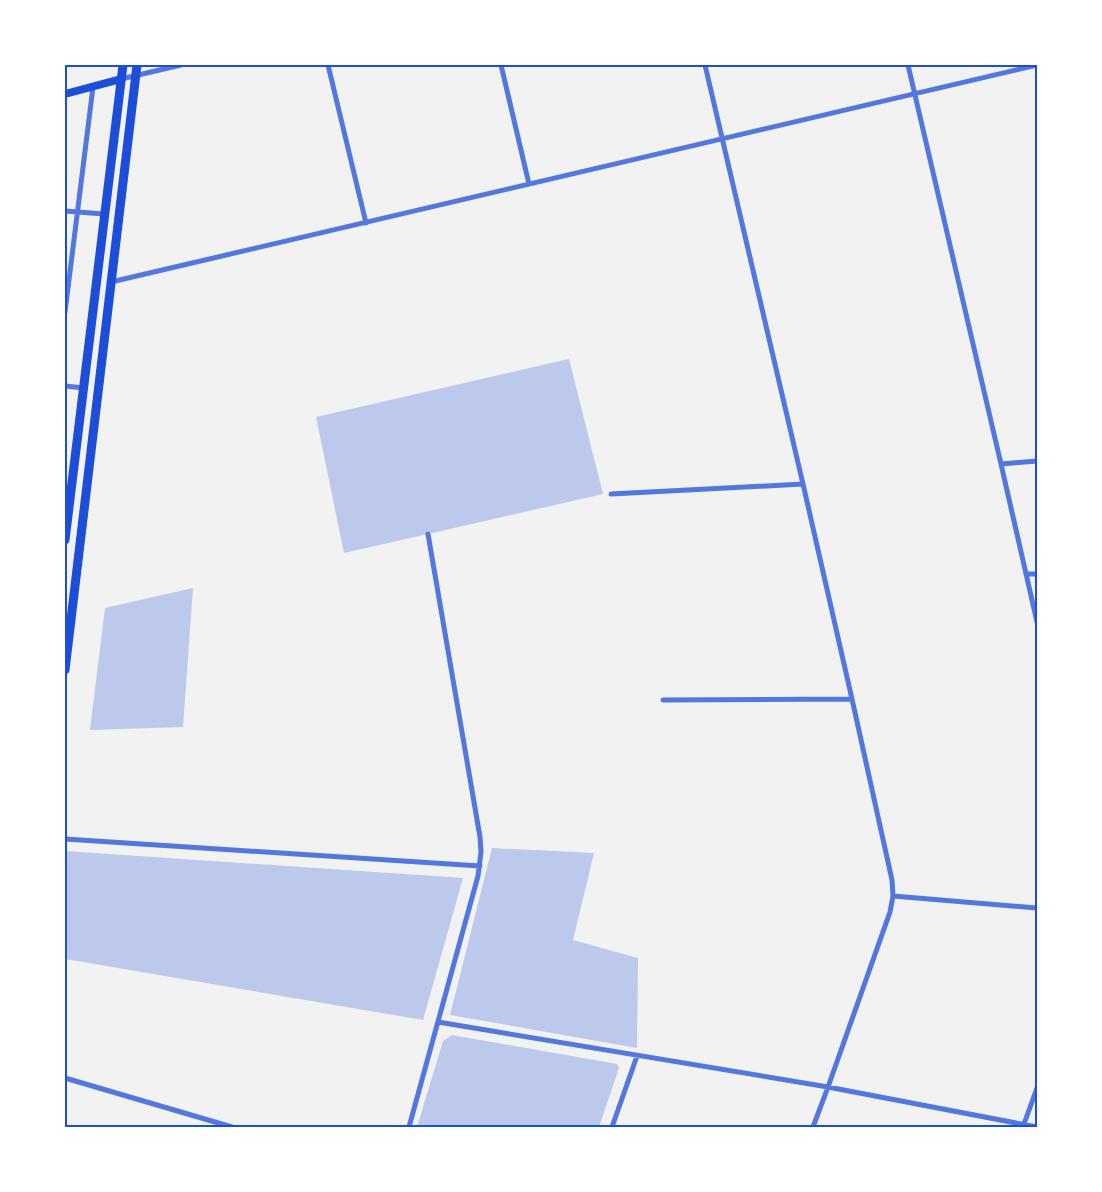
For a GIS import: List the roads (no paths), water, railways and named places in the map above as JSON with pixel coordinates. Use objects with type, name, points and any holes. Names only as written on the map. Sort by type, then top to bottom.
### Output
[{"type":"main road","points":[[65,540],[123,65]]},
{"type":"main road","points":[[65,670],[137,65]]},
{"type":"main road","points":[[65,94],[121,79]]},
{"type":"street","points":[[121,79],[181,65]]},
{"type":"street","points":[[328,65],[366,222]]},
{"type":"street","points":[[501,65],[529,184]]},
{"type":"street","points":[[705,65],[803,484],[892,880],[893,896],[890,912],[813,1127]]},
{"type":"street","points":[[908,65],[1037,622]]},
{"type":"street","points":[[111,282],[1037,65]]},
{"type":"street","points":[[65,312],[93,87]]},
{"type":"street","points":[[65,211],[104,214]]},
{"type":"street","points":[[65,386],[84,388]]},
{"type":"street","points":[[1001,464],[1037,461]]},
{"type":"street","points":[[611,494],[803,484]]},
{"type":"street","points":[[409,1127],[478,876],[481,852],[428,534]]},
{"type":"street","points":[[1026,574],[1037,574]]},
{"type":"street","points":[[663,700],[852,699]]},
{"type":"street","points":[[65,839],[480,866]]},
{"type":"street","points":[[893,896],[1037,908]]},
{"type":"street","points":[[438,1022],[828,1087],[1037,1127]]},
{"type":"street","points":[[612,1127],[637,1056]]},
{"type":"street","points":[[65,1078],[232,1127]]},
{"type":"street","points":[[1024,1124],[1037,1088]]}]
